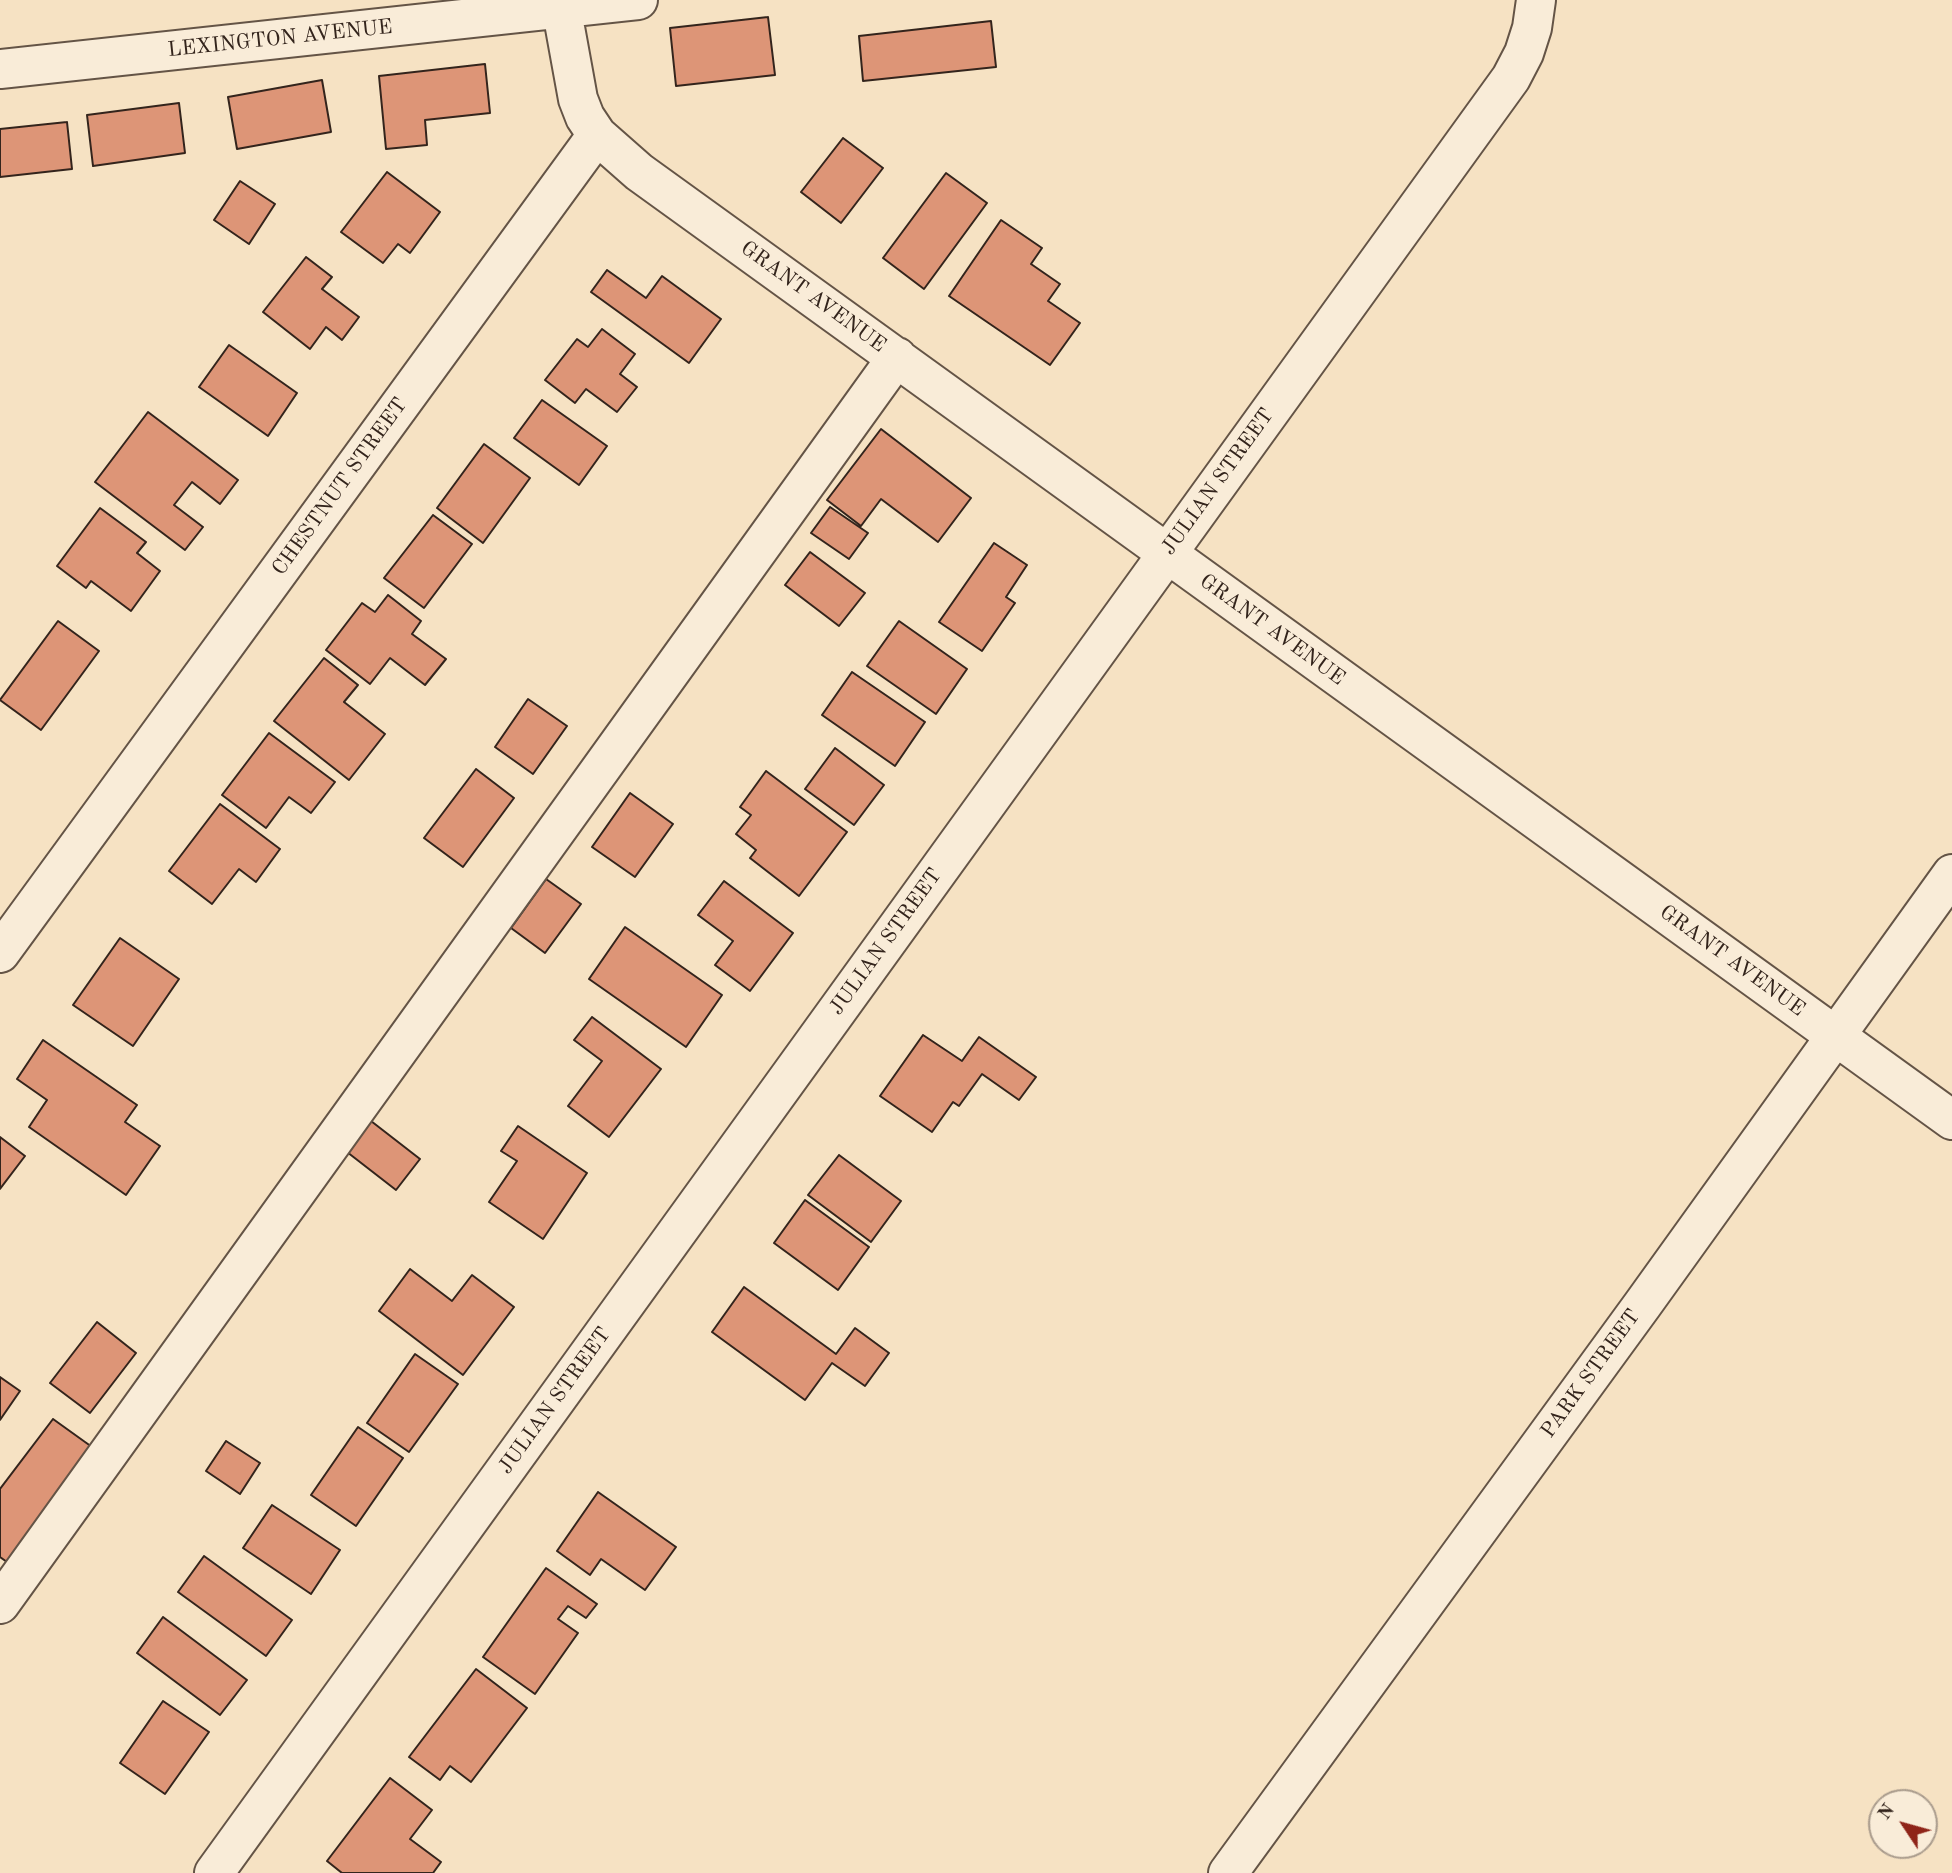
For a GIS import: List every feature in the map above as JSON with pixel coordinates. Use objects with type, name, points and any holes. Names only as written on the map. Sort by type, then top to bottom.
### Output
[{"type":"street","name":"LEXINGTON AVENUE","points":[[0,69],[560,4],[638,0]]},
{"type":"street","name":"JULIAN STREET","points":[[215,1873],[1511,78],[1528,40],[1536,0]]},
{"type":"street","points":[[560,4],[578,99],[585,117],[597,135]]},
{"type":"street","name":"GRANT AVENUE","points":[[597,135],[639,172],[1952,1120]]},
{"type":"street","name":"CHESTNUT STREET","points":[[0,953],[597,135]]},
{"type":"street","points":[[0,1604],[897,357]]},
{"type":"street","name":"PARK STREET","points":[[1228,1873],[1643,1304],[1952,874]]},
{"type":"building","points":[[768,17],[775,75],[676,86],[670,28]]},
{"type":"building","points":[[991,21],[996,67],[863,81],[859,36]]},
{"type":"building","points":[[485,64],[490,113],[425,120],[427,145],[386,149],[379,76]]},
{"type":"building","points":[[322,80],[331,132],[237,149],[228,97]]},
{"type":"building","points":[[179,103],[185,153],[93,166],[87,115]]},
{"type":"building","points":[[67,122],[72,169],[0,177],[0,129]]},
{"type":"building","points":[[843,138],[883,168],[841,223],[801,192]]},
{"type":"building","points":[[387,172],[440,212],[410,253],[398,244],[383,263],[341,232]]},
{"type":"building","points":[[946,173],[987,203],[924,289],[883,258]]},
{"type":"building","points":[[240,181],[275,204],[249,244],[214,220]]},
{"type":"building","points":[[1001,220],[1042,248],[1031,264],[1060,284],[1048,301],[1080,323],[1050,365],[949,296]]},
{"type":"building","points":[[306,257],[332,277],[322,289],[359,317],[342,340],[326,327],[310,349],[263,312]]},
{"type":"building","points":[[607,270],[646,298],[662,276],[721,319],[689,363],[591,292]]},
{"type":"building","points":[[602,329],[635,354],[620,374],[637,387],[617,412],[586,389],[575,403],[545,380],[577,339],[588,347]]},
{"type":"building","points":[[229,345],[297,393],[268,436],[199,387]]},
{"type":"building","points":[[542,400],[607,446],[579,485],[514,438]]},
{"type":"building","points":[[148,412],[238,480],[220,504],[192,482],[174,505],[203,527],[185,550],[95,482]]},
{"type":"building","points":[[881,429],[971,498],[938,542],[881,499],[861,526],[827,500]]},
{"type":"building","points":[[484,444],[530,478],[483,543],[437,508]]},
{"type":"building","points":[[830,507],[868,533],[849,559],[811,533]]},
{"type":"building","points":[[100,508],[146,542],[137,553],[160,571],[131,611],[91,581],[86,588],[57,566]]},
{"type":"building","points":[[433,515],[472,544],[424,608],[384,578]]},
{"type":"building","points":[[994,543],[1027,565],[1006,597],[1015,603],[982,651],[939,622]]},
{"type":"building","points":[[810,552],[865,593],[839,626],[785,585]]},
{"type":"building","points":[[388,595],[421,621],[412,634],[446,659],[425,685],[390,658],[370,684],[326,650],[362,603],[375,612]]},
{"type":"building","points":[[58,621],[99,651],[41,730],[0,700]]},
{"type":"building","points":[[899,621],[967,669],[936,714],[867,666]]},
{"type":"building","points":[[324,658],[358,685],[344,702],[385,734],[349,780],[274,721]]},
{"type":"building","points":[[852,672],[925,722],[895,766],[822,715]]},
{"type":"building","points":[[528,699],[567,726],[533,774],[495,747]]},
{"type":"building","points":[[269,733],[335,782],[311,813],[289,797],[266,828],[222,795]]},
{"type":"building","points":[[835,748],[884,785],[854,825],[805,789]]},
{"type":"building","points":[[476,769],[514,798],[463,867],[424,838]]},
{"type":"building","points":[[766,771],[847,832],[799,896],[750,858],[756,850],[736,834],[751,815],[740,807]]},
{"type":"building","points":[[630,793],[673,824],[635,877],[592,847]]},
{"type":"building","points":[[220,804],[280,849],[256,882],[239,869],[212,904],[169,871]]},
{"type":"building","points":[[546,879],[581,904],[545,953],[511,928]]},
{"type":"building","points":[[724,881],[793,933],[750,991],[715,965],[733,941],[698,915]]},
{"type":"building","points":[[625,927],[722,995],[686,1047],[589,979]]},
{"type":"building","points":[[120,938],[179,979],[133,1046],[73,1005]]},
{"type":"building","points":[[592,1017],[661,1069],[609,1137],[568,1106],[602,1061],[574,1040]]},
{"type":"building","points":[[923,1035],[962,1061],[979,1037],[1036,1077],[1019,1100],[982,1074],[959,1106],[953,1102],[932,1132],[880,1096]]},
{"type":"building","points":[[43,1040],[137,1105],[125,1122],[160,1146],[126,1195],[29,1127],[47,1100],[17,1079]]},
{"type":"building","points":[[371,1121],[420,1159],[396,1190],[347,1152]]},
{"type":"building","points":[[518,1126],[587,1173],[543,1239],[489,1202],[517,1161],[501,1151]]},
{"type":"building","points":[[0,1137],[25,1156],[0,1189]]},
{"type":"building","points":[[839,1155],[901,1201],[871,1242],[808,1195]]},
{"type":"building","points":[[805,1200],[869,1247],[838,1290],[774,1243]]},
{"type":"building","points":[[410,1269],[452,1301],[472,1275],[514,1307],[463,1375],[379,1311]]},
{"type":"building","points":[[744,1287],[836,1354],[855,1328],[889,1353],[865,1386],[832,1363],[805,1400],[712,1332]]},
{"type":"building","points":[[97,1322],[136,1353],[90,1413],[50,1383]]},
{"type":"building","points":[[415,1354],[458,1384],[409,1452],[367,1423]]},
{"type":"building","points":[[0,1377],[20,1391],[0,1420]]},
{"type":"building","points":[[53,1419],[92,1447],[7,1562],[0,1557],[0,1489]]},
{"type":"building","points":[[358,1427],[403,1458],[356,1526],[311,1495]]},
{"type":"building","points":[[226,1441],[260,1463],[240,1494],[206,1471]]},
{"type":"building","points":[[598,1492],[676,1547],[645,1590],[601,1559],[590,1575],[557,1551]]},
{"type":"building","points":[[272,1505],[340,1550],[311,1594],[243,1548]]},
{"type":"building","points":[[204,1556],[292,1620],[266,1656],[178,1592]]},
{"type":"building","points":[[546,1568],[597,1604],[586,1618],[568,1606],[558,1619],[578,1633],[535,1694],[483,1657]]},
{"type":"building","points":[[163,1617],[247,1680],[220,1715],[137,1653]]},
{"type":"building","points":[[476,1669],[527,1708],[471,1782],[450,1766],[440,1780],[409,1757]]},
{"type":"building","points":[[163,1701],[209,1732],[165,1794],[120,1763]]},
{"type":"building","points":[[390,1778],[432,1810],[410,1839],[441,1862],[433,1873],[342,1873],[327,1861]]}]
